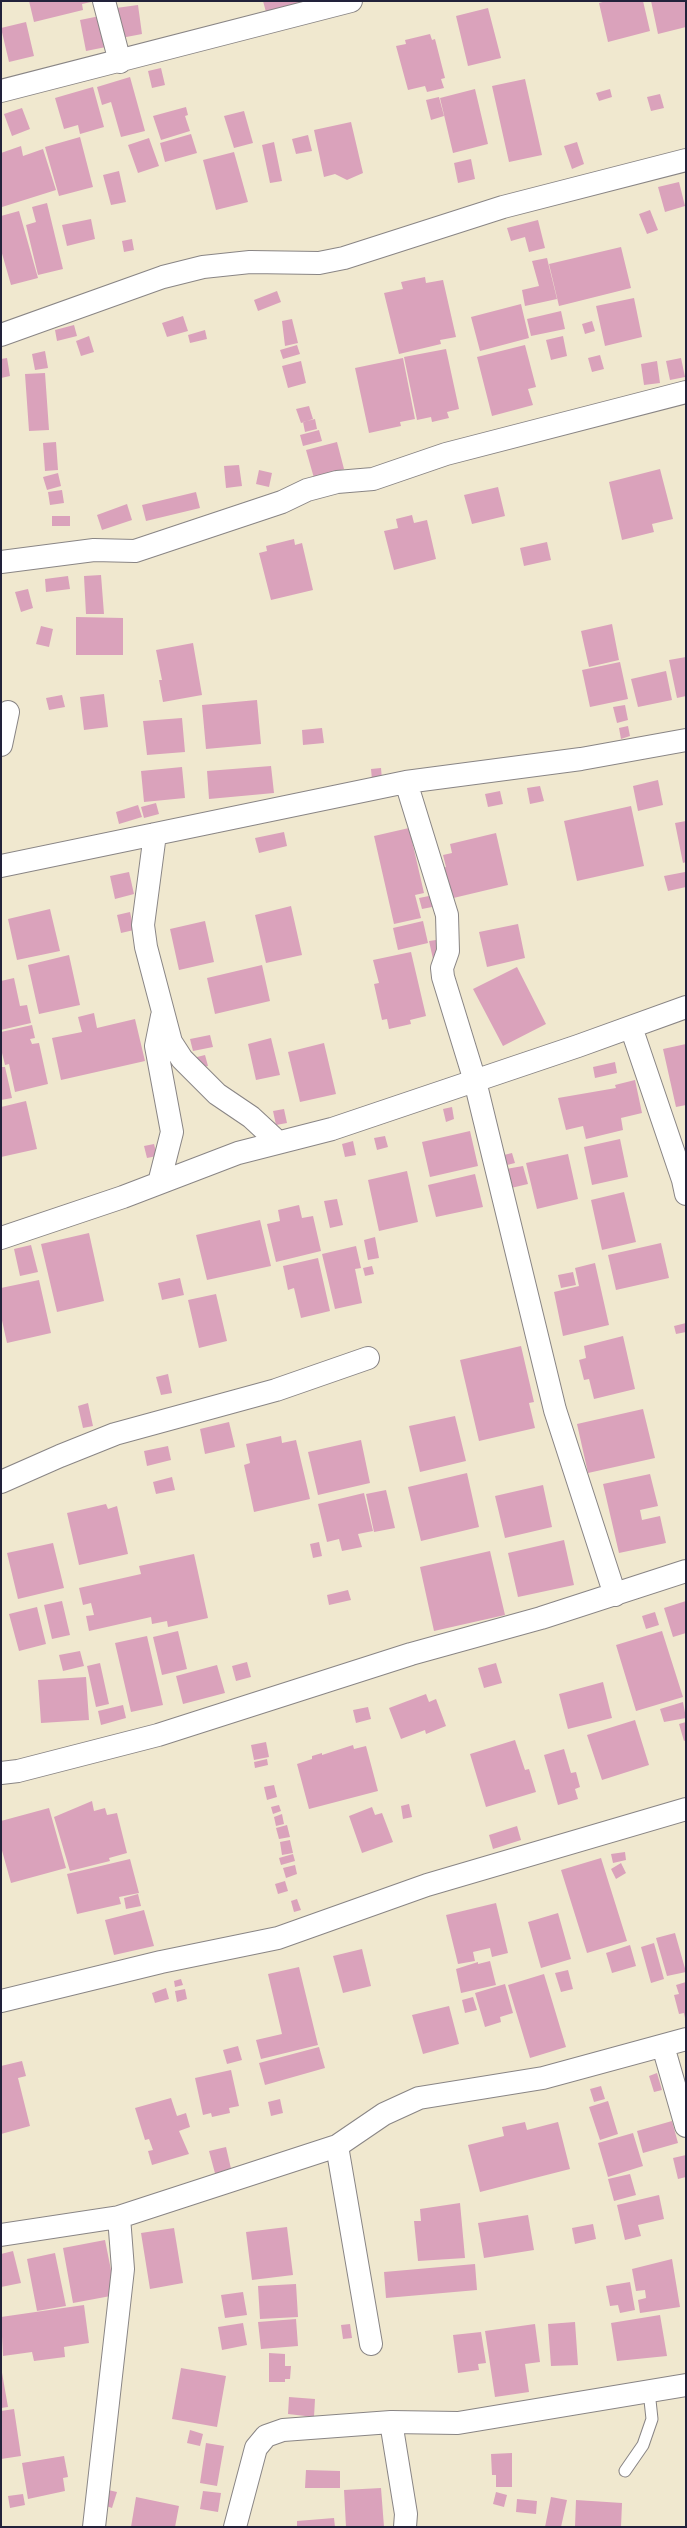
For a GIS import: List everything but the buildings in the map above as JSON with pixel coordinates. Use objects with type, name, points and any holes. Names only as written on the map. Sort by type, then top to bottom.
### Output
[{"type":"street","points":[[104,1],[120,62]]},
{"type":"street","points":[[1,90],[120,62],[351,1]]},
{"type":"street","points":[[1,335],[163,277],[203,267],[250,262],[319,263],[344,258],[503,207],[686,160]]},
{"type":"street","points":[[1,562],[94,550],[135,551],[282,502],[307,490],[337,482],[372,479],[446,454],[686,392]]},
{"type":"street","points":[[1,745],[8,712]]},
{"type":"street","points":[[1,866],[406,782],[581,759],[686,740]]},
{"type":"street","points":[[406,782],[447,914],[448,951],[442,968],[443,977],[474,1081],[555,1410],[615,1595]]},
{"type":"street","points":[[156,834],[144,925],[146,947],[162,1014],[171,1042],[182,1059],[217,1094],[251,1117],[278,1142]]},
{"type":"street","points":[[2,1236],[159,1183],[238,1153],[332,1129],[686,1007]]},
{"type":"street","points":[[159,1183],[172,1132],[156,1046],[162,1014]]},
{"type":"street","points":[[631,1027],[683,1180],[686,1194]]},
{"type":"street","points":[[1,1482],[60,1456],[116,1434],[276,1390],[368,1358]]},
{"type":"street","points":[[1,1773],[18,1771],[158,1735],[411,1654],[541,1618],[686,1571]]},
{"type":"street","points":[[1,2001],[161,1962],[278,1938],[427,1885],[686,1810]]},
{"type":"street","points":[[1,2235],[119,2217],[337,2146],[384,2114],[419,2098],[543,2078],[686,2039]]},
{"type":"street","points":[[663,2046],[686,2126]]},
{"type":"street","points":[[337,2146],[371,2344]]},
{"type":"street","points":[[94,2527],[123,2269],[119,2217]]},
{"type":"street","points":[[235,2527],[256,2448],[266,2436],[283,2430],[391,2422],[458,2423],[686,2385]]},
{"type":"street","points":[[391,2422],[406,2514],[405,2527]]},
{"type":"lane","points":[[625,2471],[643,2445],[652,2420],[649,2391]]}]
